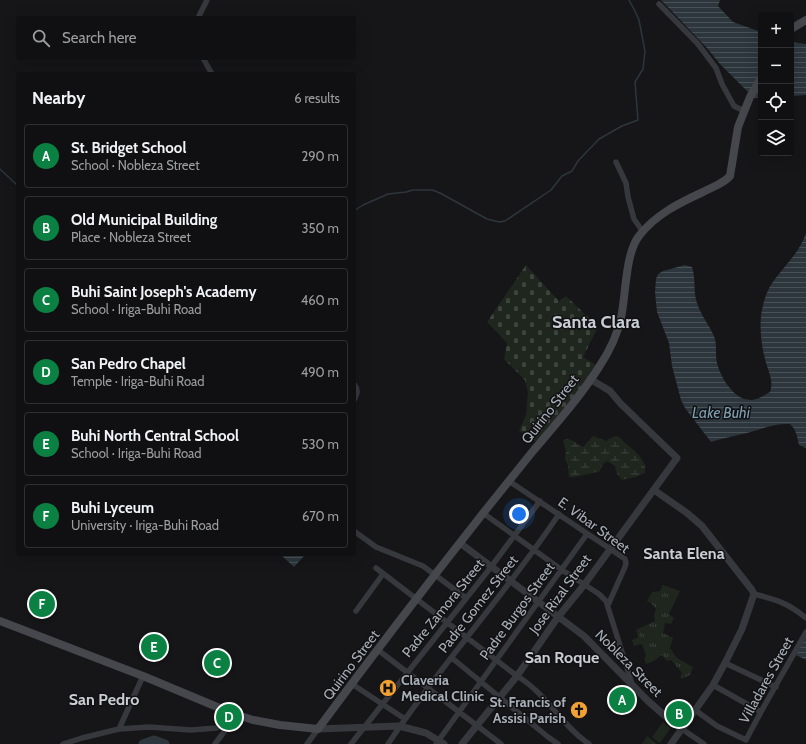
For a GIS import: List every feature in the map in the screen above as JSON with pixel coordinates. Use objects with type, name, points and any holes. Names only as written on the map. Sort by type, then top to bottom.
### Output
[{"type":"main road","points":[[794,27],[806,20]]},
{"type":"main road","name":"Quirino Street","points":[[318,729],[483,513],[556,425],[590,380],[606,355],[617,331],[622,313],[631,254],[635,242],[651,223],[662,214],[697,194],[726,181],[730,176],[738,127],[750,97],[758,83]]},
{"type":"main road","points":[[0,621],[245,717],[280,725],[318,729]]},
{"type":"street","points":[[199,16],[207,0]]},
{"type":"street","points":[[659,4],[698,44],[716,68],[722,84],[734,106],[744,111]]},
{"type":"street","points":[[204,60],[211,72]]},
{"type":"street","points":[[616,162],[626,183],[634,219],[643,232]]},
{"type":"street","name":"Jose Rizal Street","points":[[462,744],[517,676],[558,617],[584,585],[677,458],[621,404],[610,391],[590,380]]},
{"type":"street","name":"E. Vibar Street","points":[[509,481],[540,500],[587,534],[624,558],[626,563],[608,605]]},
{"type":"street","points":[[654,490],[687,513],[702,526],[754,594],[778,600],[790,606],[806,618]]},
{"type":"street","name":"Padre Zamora Street","points":[[353,743],[363,728],[491,567],[540,500]]},
{"type":"street","points":[[483,513],[562,570],[599,594],[606,601],[632,684]]},
{"type":"street","name":"Padre Gomez Street","points":[[388,744],[428,688],[535,550],[559,514]]},
{"type":"street","points":[[356,532],[376,547],[423,566],[436,574],[466,598]]},
{"type":"street","name":"Padre Burgos Street","points":[[440,743],[496,660],[587,534]]},
{"type":"street","name":"Nobleza Street","points":[[460,543],[584,636],[657,710],[704,744]]},
{"type":"street","points":[[376,568],[517,676],[527,682],[536,690],[567,726],[589,744]]},
{"type":"street","points":[[356,611],[383,574]]},
{"type":"street","points":[[671,744],[713,685],[742,629],[754,594]]},
{"type":"street","name":"Villadares Street","points":[[695,710],[717,726],[746,740],[806,632]]},
{"type":"street","points":[[378,650],[501,744]]},
{"type":"street","points":[[452,658],[558,744]]},
{"type":"street","points":[[725,663],[776,687]]},
{"type":"street","points":[[119,729],[143,676]]},
{"type":"street","points":[[352,684],[405,719]]},
{"type":"street","points":[[713,685],[761,712]]},
{"type":"street","points":[[63,744],[119,729],[149,727],[201,730],[217,728],[223,724],[230,724],[239,721],[245,717]]},
{"type":"street","points":[[215,744],[230,724]]},
{"type":"street","points":[[307,744],[318,729],[400,726],[422,731],[440,743]]},
{"type":"green space","points":[[526,265],[559,301],[566,296],[598,327],[583,357],[596,365],[539,443],[519,431],[526,415],[528,392],[525,380],[504,359],[507,343],[487,322]]},
{"type":"green space","points":[[593,436],[606,441],[615,436],[619,437],[641,457],[644,462],[645,473],[636,477],[622,480],[617,474],[615,466],[607,461],[604,463],[599,472],[569,477],[568,466],[565,459],[566,451],[563,441],[566,439],[571,440],[583,447]]},
{"type":"green space","points":[[663,585],[680,591],[669,614],[674,618],[671,624],[665,623],[663,633],[673,638],[670,648],[677,658],[693,667],[690,675],[682,679],[680,677],[682,673],[671,660],[667,661],[662,655],[646,664],[644,658],[646,656],[642,644],[634,646],[632,640],[639,637],[636,630],[655,621],[654,615],[656,609],[647,601],[652,592],[660,591]]},
{"type":"green space","points":[[620,689],[628,696],[617,711],[609,705]]},
{"type":"green space","points":[[663,722],[671,728],[660,743],[652,737]]},
{"type":"green space","points":[[647,736],[657,744],[642,744]]},
{"type":"water","points":[[661,0],[720,0],[718,6],[733,22],[758,31],[758,97],[754,98],[720,64],[706,47]]},
{"type":"water","points":[[794,42],[806,44],[806,95],[794,96]]},
{"type":"water","name":"Lake Buhi","points":[[806,233],[806,448],[799,445],[795,432],[790,424],[774,425],[711,442],[685,408],[681,400],[672,366],[669,343],[657,312],[655,292],[658,274],[663,271],[685,265],[692,267],[696,299],[715,339],[716,360],[722,376],[731,389],[742,398],[749,400],[762,397],[770,392],[771,387],[761,334],[761,316],[764,302],[768,290],[800,246]]},
{"type":"water","points":[[282,556],[304,556],[294,567]]},
{"type":"water","points":[[806,633],[806,660],[796,655]]},
{"type":"waterway","points":[[356,210],[388,194],[413,190],[432,190],[487,219],[499,222],[505,221],[551,190],[562,176],[572,171],[578,161],[599,139],[622,126],[638,120],[635,82],[643,69],[645,51],[639,20],[629,0]]},
{"type":"waterway","points":[[0,169],[16,184]]},
{"type":"waterway","points":[[143,744],[154,740],[165,744]]},
{"type":"place","name":"Buhi Lyceum","points":[[42,604]]},
{"type":"place","name":"Buhi North Central School","points":[[154,647]]},
{"type":"place","name":"Buhi Saint Joseph's Academy","points":[[217,663]]},
{"type":"place","name":"Claveria Medical Clinic","points":[[388,688]]},
{"type":"place","name":"St. Bridget School","points":[[622,700]]},
{"type":"place","name":"St. Francis of Assisi Parish","points":[[579,710]]},
{"type":"place","name":"Old Municipal Building","points":[[679,714]]},
{"type":"place","name":"San Pedro Chapel","points":[[229,717]]},
{"type":"district","name":"Santa Clara","points":[[596,322]]},
{"type":"district","name":"Santa Elena","points":[[684,553]]},
{"type":"district","name":"San Roque","points":[[562,657]]},
{"type":"district","name":"San Pedro","points":[[104,699]]}]
